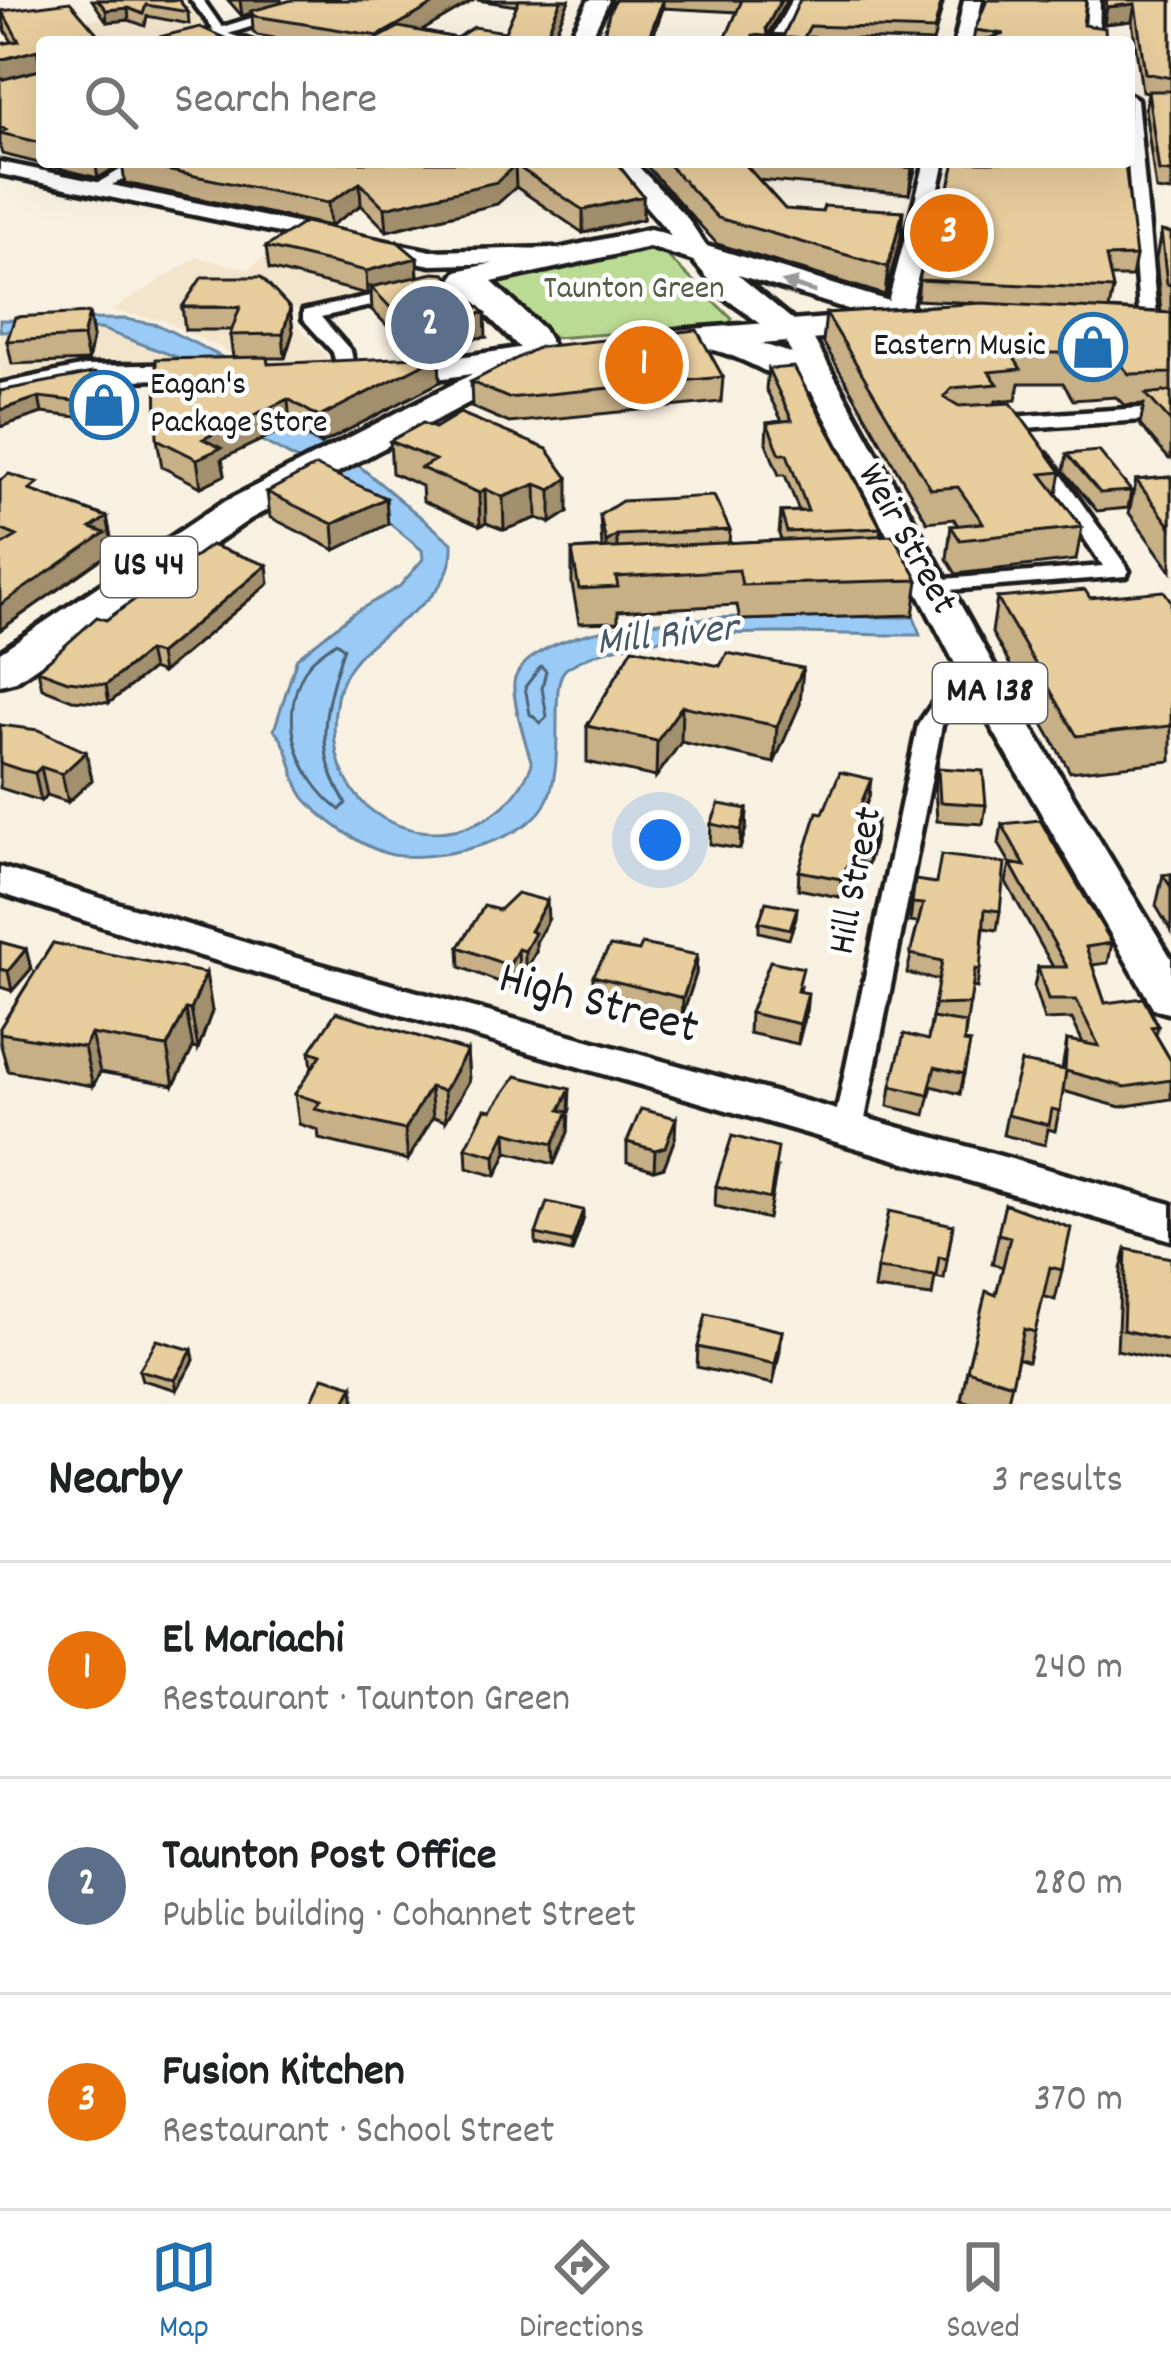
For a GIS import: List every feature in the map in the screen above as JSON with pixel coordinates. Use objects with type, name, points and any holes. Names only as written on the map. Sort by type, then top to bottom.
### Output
[{"type":"highway","points":[[458,280],[622,241],[663,240],[699,255],[919,318]]},
{"type":"highway","points":[[458,280],[531,337],[539,352]]},
{"type":"highway","points":[[691,338],[740,324],[746,313],[735,292]]},
{"type":"highway","name":"US 44","points":[[0,672],[173,550],[304,472],[539,352],[919,318]]},
{"type":"highway","points":[[1108,326],[1160,328]]},
{"type":"highway","points":[[691,338],[766,355],[820,383]]},
{"type":"main road","points":[[206,36],[328,0]]},
{"type":"main road","points":[[581,36],[599,0]]},
{"type":"main road","points":[[965,36],[973,0]]},
{"type":"main road","points":[[0,168],[430,258],[568,254]]},
{"type":"main road","name":"MA 138","points":[[625,168],[735,292],[791,329]]},
{"type":"main road","points":[[919,318],[934,168]]},
{"type":"main road","points":[[622,241],[655,226],[660,210]]},
{"type":"main road","points":[[430,258],[458,280]]},
{"type":"main road","name":"Weir Street","points":[[791,329],[911,568],[1171,997]]},
{"type":"main road","points":[[336,371],[453,369],[539,352]]},
{"type":"main road","points":[[0,392],[98,373],[225,372]]},
{"type":"main road","name":"High Street","points":[[0,880],[488,1030],[849,1124],[1171,1222]]},
{"type":"street","points":[[197,0],[217,33],[227,36]]},
{"type":"street","points":[[779,36],[798,0]]},
{"type":"street","points":[[1092,36],[1094,0]]},
{"type":"street","points":[[1135,108],[1160,328]]},
{"type":"street","points":[[95,189],[134,168]]},
{"type":"street","points":[[336,371],[342,351],[309,315],[425,288]]},
{"type":"street","points":[[975,426],[1171,412]]},
{"type":"street","points":[[911,568],[1118,571],[1013,422]]},
{"type":"street","name":"Hill Street","points":[[849,1124],[930,725],[949,696],[985,684]]},
{"type":"shaded area","points":[[191,8],[207,30],[184,36],[56,36],[49,24]]},
{"type":"shaded area","points":[[291,237],[450,273],[283,312],[327,355],[324,363],[230,364],[232,354],[162,320],[111,311],[197,257],[249,269]]},
{"type":"shaded area","points":[[101,330],[169,353],[174,363],[64,369],[0,383],[0,332]]},
{"type":"green space","name":"Taunton Green","points":[[638,245],[657,246],[732,319],[728,325],[554,338],[495,284],[495,279]]},
{"type":"water","points":[[125,319],[158,325],[226,359],[182,359],[101,329],[0,331],[0,320]]},
{"type":"water","name":"Mill River","points":[[271,419],[358,465],[452,543],[449,568],[438,588],[361,654],[337,698],[336,747],[350,786],[375,813],[407,828],[443,831],[478,822],[509,800],[532,764],[516,707],[515,678],[538,653],[579,636],[697,619],[823,616],[914,617],[920,635],[688,636],[600,653],[567,668],[561,676],[555,769],[544,806],[533,819],[497,840],[453,852],[410,856],[382,852],[347,834],[308,802],[274,730],[297,658],[352,614],[400,586],[423,559],[422,550],[339,482],[234,426]]},
{"type":"building","points":[[98,0],[179,0],[188,12],[146,5],[143,14],[128,8],[106,10]]},
{"type":"building","points":[[292,0],[441,0],[378,36],[255,16],[251,11]]},
{"type":"building","points":[[519,0],[561,0],[546,36],[459,36],[474,27],[505,32]]},
{"type":"building","points":[[615,0],[663,0],[649,36],[603,36]]},
{"type":"building","points":[[742,0],[781,0],[766,28],[767,34],[784,35],[800,0],[942,0],[934,30],[810,26],[805,36],[727,36]]},
{"type":"building","points":[[987,0],[1086,0],[1083,25],[1105,28],[1106,36],[997,36],[1004,34],[975,30]]},
{"type":"building","points":[[1106,0],[1171,0],[1171,78],[1145,73],[1135,4],[1107,7]]},
{"type":"building","points":[[70,2],[99,36],[36,36],[36,50],[0,60],[0,44],[19,41],[2,11]]},
{"type":"building","points":[[200,27],[220,36],[163,36]]},
{"type":"building","points":[[399,27],[446,36],[382,36]]},
{"type":"building","points":[[36,71],[36,142],[0,133],[6,130],[0,127],[0,80]]},
{"type":"building","points":[[1148,91],[1171,91],[1171,172],[1159,171]]},
{"type":"building","points":[[156,168],[512,168],[497,182],[385,208],[360,183],[328,203]]},
{"type":"building","points":[[520,168],[621,168],[643,196],[583,210]]},
{"type":"building","points":[[672,168],[748,168],[785,209],[822,212],[824,206],[903,211],[888,267],[718,218]]},
{"type":"building","points":[[954,168],[1125,168],[1136,256],[1106,257],[1113,289],[919,280],[939,198],[946,199]]},
{"type":"building","points":[[305,222],[398,242],[417,258],[366,271],[266,247]]},
{"type":"building","points":[[1161,231],[1171,233],[1171,285],[1167,284]]},
{"type":"building","points":[[445,274],[485,313],[404,322],[371,287]]},
{"type":"building","points":[[202,277],[261,277],[290,308],[283,334],[230,335],[240,307],[182,307]]},
{"type":"building","points":[[982,303],[1171,313],[1171,373],[1129,374],[1122,366],[1078,369],[1068,353],[1011,353],[1021,369],[989,372],[998,384],[952,388],[944,397],[959,406],[1011,403],[1061,472],[1041,474],[1082,527],[960,540],[951,526],[983,523],[958,487],[931,489],[826,313]]},
{"type":"building","points":[[89,313],[83,337],[7,341],[15,317]]},
{"type":"building","points":[[697,330],[723,377],[508,398],[471,382],[539,347]]},
{"type":"building","points":[[439,356],[319,417],[288,399],[203,439],[221,448],[197,459],[157,439],[156,359],[267,357],[268,364]]},
{"type":"building","points":[[794,367],[881,528],[787,532],[781,512],[808,511],[787,454],[780,454],[767,423],[792,420],[768,369]]},
{"type":"building","points":[[92,373],[123,376],[99,404],[39,397],[0,410],[0,391]]},
{"type":"building","points":[[1171,391],[1171,422],[1146,394]]},
{"type":"building","points":[[460,413],[547,449],[568,478],[551,490],[536,484],[503,497],[485,489],[479,493],[421,468],[435,460],[390,441],[423,423],[435,428]]},
{"type":"building","points":[[1099,451],[1131,491],[1100,493],[1067,454]]},
{"type":"building","points":[[316,466],[386,498],[333,524],[267,492]]},
{"type":"building","points":[[9,474],[38,483],[29,490],[107,517],[91,528],[105,533],[0,605],[0,546],[17,536],[0,529],[0,480]]},
{"type":"building","points":[[1171,477],[1171,527],[1136,480]]},
{"type":"building","points":[[714,496],[730,530],[617,535],[606,542],[600,515],[622,501]]},
{"type":"building","points":[[893,535],[918,580],[742,585],[739,570],[616,577],[618,587],[579,589],[572,550]]},
{"type":"building","points":[[211,545],[267,565],[159,654],[148,651],[106,685],[68,681],[38,670],[97,617],[106,620]]},
{"type":"building","points":[[1085,590],[1090,598],[1164,591],[1171,601],[1171,726],[1077,736],[997,598]]},
{"type":"building","points":[[633,648],[720,666],[727,653],[803,668],[777,726],[682,706],[657,741],[587,726]]},
{"type":"building","points":[[0,725],[38,730],[86,752],[62,774],[41,767],[35,773],[21,770],[0,763]]},
{"type":"building","points":[[938,768],[983,771],[986,805],[940,802]]},
{"type":"building","points":[[840,772],[871,779],[856,816],[877,820],[870,846],[857,844],[841,879],[799,871],[817,812],[823,813]]},
{"type":"building","points":[[719,804],[747,809],[741,830],[711,824]]},
{"type":"building","points":[[1040,820],[1112,943],[1086,947],[1105,1003],[1143,998],[1158,1026],[1151,1027],[1171,1061],[1171,1080],[1125,1087],[1066,1071],[1060,1111],[1052,1109],[1049,1125],[1007,1115],[1021,1062],[1065,1070],[1067,1040],[1099,1046],[1076,1000],[1048,1000],[1038,967],[1067,967],[1010,863],[1025,866],[1002,824]]},
{"type":"building","points":[[941,855],[1005,863],[1000,911],[985,909],[980,970],[975,969],[970,1004],[934,1005],[942,961],[910,954],[923,904],[912,903],[915,880],[936,883]]},
{"type":"building","points":[[517,893],[547,901],[525,951],[518,949],[509,966],[459,947],[484,906],[499,910]]},
{"type":"building","points":[[766,902],[797,908],[790,929],[759,922]]},
{"type":"building","points":[[0,942],[26,949],[8,971],[0,969]]},
{"type":"building","points":[[53,943],[206,973],[191,1010],[186,1009],[167,1047],[91,1034],[84,1047],[0,1033]]},
{"type":"building","points":[[642,944],[697,955],[683,998],[593,976],[610,946],[639,951]]},
{"type":"building","points":[[770,961],[803,968],[797,991],[808,993],[800,1024],[750,1013]]},
{"type":"building","points":[[336,1012],[467,1051],[444,1091],[430,1087],[405,1130],[315,1109],[320,1102],[295,1094],[321,1055],[310,1051]]},
{"type":"building","points":[[932,1018],[966,1023],[964,1042],[970,1043],[964,1074],[935,1067],[928,1095],[891,1086],[904,1034],[928,1040]]},
{"type":"building","points":[[516,1076],[570,1089],[560,1110],[568,1112],[553,1144],[506,1132],[495,1156],[466,1148],[485,1109],[492,1110]]},
{"type":"building","points":[[641,1109],[676,1118],[665,1147],[655,1150],[627,1142]]},
{"type":"building","points":[[732,1136],[778,1148],[770,1199],[716,1186]]},
{"type":"building","points":[[547,1202],[583,1210],[572,1242],[536,1234]]},
{"type":"building","points":[[1005,1204],[1071,1228],[1062,1270],[1050,1267],[1035,1332],[1024,1329],[1012,1384],[967,1370],[986,1291],[996,1295],[1010,1237],[998,1234]]},
{"type":"building","points":[[889,1211],[953,1225],[947,1259],[939,1257],[936,1276],[877,1269]]},
{"type":"building","points":[[1126,1249],[1171,1258],[1171,1341],[1123,1330]]},
{"type":"building","points":[[706,1314],[782,1331],[775,1364],[698,1347]]},
{"type":"building","points":[[157,1340],[192,1350],[175,1380],[139,1370]]},
{"type":"building","points":[[323,1377],[353,1386],[344,1404],[310,1404]]},
{"type":"place","name":"Fusion Kitchen","points":[[949,233]]},
{"type":"place","name":"Taunton Post Office","points":[[430,325]]},
{"type":"place","name":"Eastern Music","points":[[1093,347]]},
{"type":"place","name":"El Mariachi","points":[[644,365]]},
{"type":"place","name":"Eagan's Package Store","points":[[104,405]]}]
